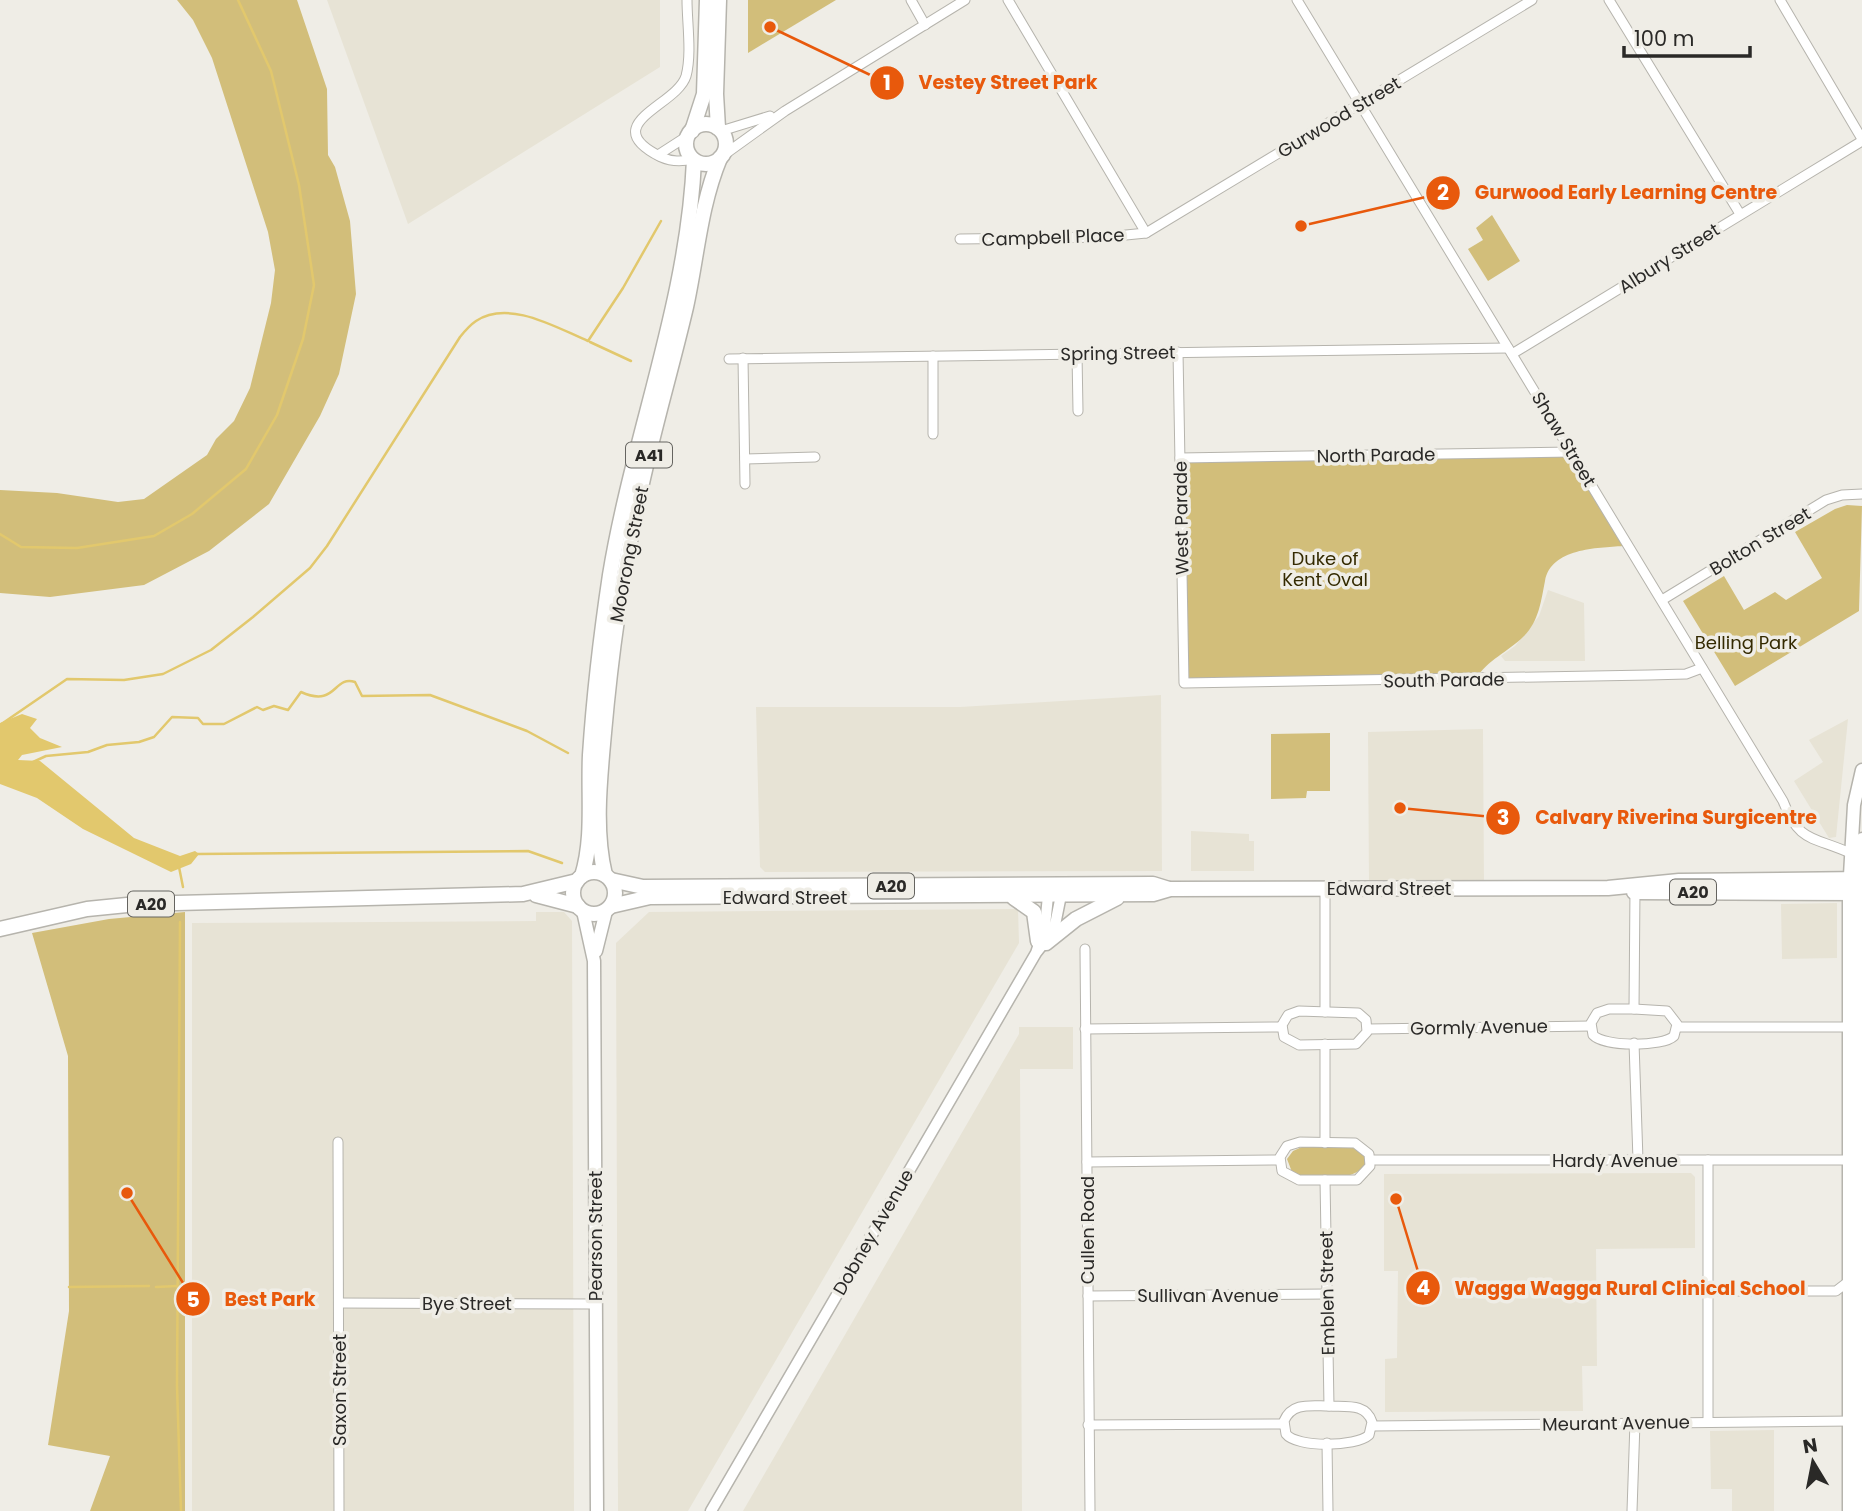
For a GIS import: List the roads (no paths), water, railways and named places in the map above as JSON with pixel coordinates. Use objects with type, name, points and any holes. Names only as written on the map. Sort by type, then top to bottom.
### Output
[{"type":"highway","name":"A41","points":[[693,159],[687,148],[704,94],[707,0]]},
{"type":"highway","name":"A41","points":[[719,0],[716,94],[720,130],[726,144],[721,158]]},
{"type":"highway","points":[[690,133],[705,125],[720,130]]},
{"type":"highway","points":[[693,159],[706,164],[721,158]]},
{"type":"highway","name":"Moorong Street","points":[[608,877],[600,840],[602,756],[611,647],[622,576],[639,495],[686,307],[707,194],[721,158]]},
{"type":"highway","name":"Moorong Street","points":[[579,879],[587,851],[590,755],[599,648],[611,572],[674,305],[692,209],[693,159]]},
{"type":"highway","name":"A20","points":[[523,894],[579,879],[590,872],[608,877]]},
{"type":"highway","name":"A41","points":[[608,877],[615,893],[609,909]]},
{"type":"highway","name":"Edward Street","points":[[608,877],[643,887],[1125,895],[1153,894],[1170,889]]},
{"type":"highway","name":"A41","points":[[579,879],[573,893],[580,908]]},
{"type":"highway","name":"Edward Street","points":[[609,909],[650,897],[1004,896],[1153,884],[1170,889],[1857,886]]},
{"type":"highway","name":"A20","points":[[0,929],[87,909],[137,904],[523,894],[554,898],[594,914],[609,909]]},
{"type":"highway","points":[[1004,896],[1024,903],[1034,912],[1040,946],[1076,919],[1125,895]]},
{"type":"main road","points":[[1862,772],[1862,780]]},
{"type":"main road","points":[[1849,1511],[1857,1314],[1857,886],[1850,853],[1854,805],[1862,772]]},
{"type":"main road","points":[[1857,1314],[1849,1281],[1855,1160],[1849,1027],[1862,839]]},
{"type":"main road","name":"Pearson Street","points":[[580,908],[594,961],[597,1511]]},
{"type":"main road","name":"Pearson Street","points":[[594,961],[609,909]]},
{"type":"main road","points":[[1854,1421],[1861,1511]]},
{"type":"street","points":[[687,0],[685,79],[678,90],[644,113],[638,126],[641,144],[658,155],[676,161],[693,159]]},
{"type":"street","points":[[911,0],[925,24]]},
{"type":"street","points":[[721,158],[785,111],[965,0]]},
{"type":"street","points":[[1008,0],[1146,233]]},
{"type":"street","name":"Shaw Street","points":[[1297,0],[1783,801],[1793,825],[1799,832],[1850,853]]},
{"type":"street","name":"Gurwood Street","points":[[1146,233],[1532,0]]},
{"type":"street","points":[[1609,0],[1740,214]]},
{"type":"street","points":[[1780,0],[1862,140]]},
{"type":"street","points":[[720,130],[785,111]]},
{"type":"street","points":[[658,155],[690,133]]},
{"type":"street","name":"Albury Street","points":[[1510,351],[1862,140]]},
{"type":"street","name":"Campbell Place","points":[[960,239],[1106,237],[1146,233]]},
{"type":"street","name":"Spring Street","points":[[729,359],[1178,352],[1510,351]]},
{"type":"street","name":"West Parade","points":[[1178,352],[1184,684]]},
{"type":"street","points":[[1077,354],[1078,411]]},
{"type":"street","points":[[933,356],[933,434]]},
{"type":"street","points":[[743,358],[745,484]]},
{"type":"street","name":"North Parade","points":[[1180,458],[1572,452]]},
{"type":"street","points":[[745,459],[815,457]]},
{"type":"street","name":"Bolton Street","points":[[1662,600],[1826,500],[1842,495],[1862,494]]},
{"type":"street","name":"South Parade","points":[[1184,684],[1686,674],[1702,668]]},
{"type":"street","points":[[1634,1009],[1635,888]]},
{"type":"street","points":[[1325,889],[1325,1012]]},
{"type":"street","name":"Dobney Avenue","points":[[711,1511],[1040,946],[1054,930],[1055,892]]},
{"type":"street","name":"Cullen Road","points":[[1085,949],[1090,1511]]},
{"type":"street","points":[[1634,1009],[1667,1010],[1676,1018],[1677,1027],[1674,1036],[1665,1042],[1634,1043],[1602,1042],[1593,1035],[1591,1026],[1594,1017],[1602,1010],[1634,1009]]},
{"type":"street","points":[[1085,1029],[1282,1027],[1284,1019],[1293,1012],[1325,1012],[1358,1013],[1366,1020],[1368,1029]]},
{"type":"street","name":"Gormly Avenue","points":[[1282,1027],[1284,1037],[1293,1044],[1356,1044],[1365,1038],[1368,1029],[1591,1026]]},
{"type":"street","points":[[1677,1027],[1849,1027]]},
{"type":"street","points":[[1634,1043],[1638,1160]]},
{"type":"street","points":[[1325,1044],[1325,1143]]},
{"type":"street","name":"Saxon Street","points":[[338,1142],[339,1511]]},
{"type":"street","points":[[1293,1143],[1325,1143],[1355,1143],[1366,1150],[1371,1160],[1367,1172],[1357,1180],[1325,1180],[1292,1179],[1282,1171],[1280,1160],[1283,1151],[1293,1143]]},
{"type":"street","points":[[1087,1162],[1280,1160]]},
{"type":"street","name":"Hardy Avenue","points":[[1371,1160],[1855,1160]]},
{"type":"street","points":[[1708,1160],[1708,1422]]},
{"type":"street","name":"Emblen Street","points":[[1325,1180],[1329,1406]]},
{"type":"street","points":[[1708,1291],[1836,1291],[1849,1281]]},
{"type":"street","name":"Sullivan Avenue","points":[[1088,1296],[1328,1294]]},
{"type":"street","name":"Bye Street","points":[[339,1303],[596,1304]]},
{"type":"street","points":[[1329,1406],[1361,1408],[1370,1416],[1372,1426],[1369,1435],[1358,1443],[1327,1443],[1296,1442],[1286,1434],[1284,1424],[1286,1415],[1296,1408],[1329,1406]]},
{"type":"street","name":"Meurant Avenue","points":[[1372,1426],[1854,1421]]},
{"type":"street","points":[[1632,1511],[1634,1422]]},
{"type":"street","points":[[1088,1426],[1284,1424]]},
{"type":"street","points":[[1327,1443],[1328,1511]]},
{"type":"waterway","points":[[0,534],[21,547],[77,548],[154,536],[192,514],[246,469],[277,415],[303,339],[314,285],[299,185],[271,71],[238,0]]},
{"type":"waterway","points":[[0,725],[67,679],[124,680],[163,674],[211,650],[310,568],[469,327],[489,315],[518,314],[548,323],[588,341],[623,288],[661,221]]},
{"type":"waterway","points":[[590,342],[631,361]]},
{"type":"waterway","points":[[33,762],[46,756],[88,752],[107,745],[139,742],[154,737],[172,717],[198,718],[203,724],[224,724],[257,707],[263,710],[274,706],[288,710],[301,692],[322,696],[348,681],[355,682],[362,696],[430,695],[527,731],[568,753]]},
{"type":"waterway","points":[[197,854],[528,851],[562,863]]},
{"type":"waterway","points":[[179,867],[183,887]]},
{"type":"waterway","points":[[180,922],[177,1386],[181,1511]]},
{"type":"waterway","points":[[69,1287],[149,1286]]},
{"type":"waterway","points":[[156,1287],[177,1286]]},
{"type":"place","name":"Vestey Street Park","points":[[770,27]]},
{"type":"place","name":"Gurwood Early Learning Centre","points":[[1301,226]]},
{"type":"place","name":"Calvary Riverina Surgicentre","points":[[1400,808]]},
{"type":"place","name":"Best Park","points":[[127,1193]]},
{"type":"place","name":"Wagga Wagga Rural Clinical School","points":[[1396,1199]]},
{"type":"park label","name":"Duke of Kent Oval","points":[[1325,568]]},
{"type":"park label","name":"Belling Park","points":[[1746,642]]}]
